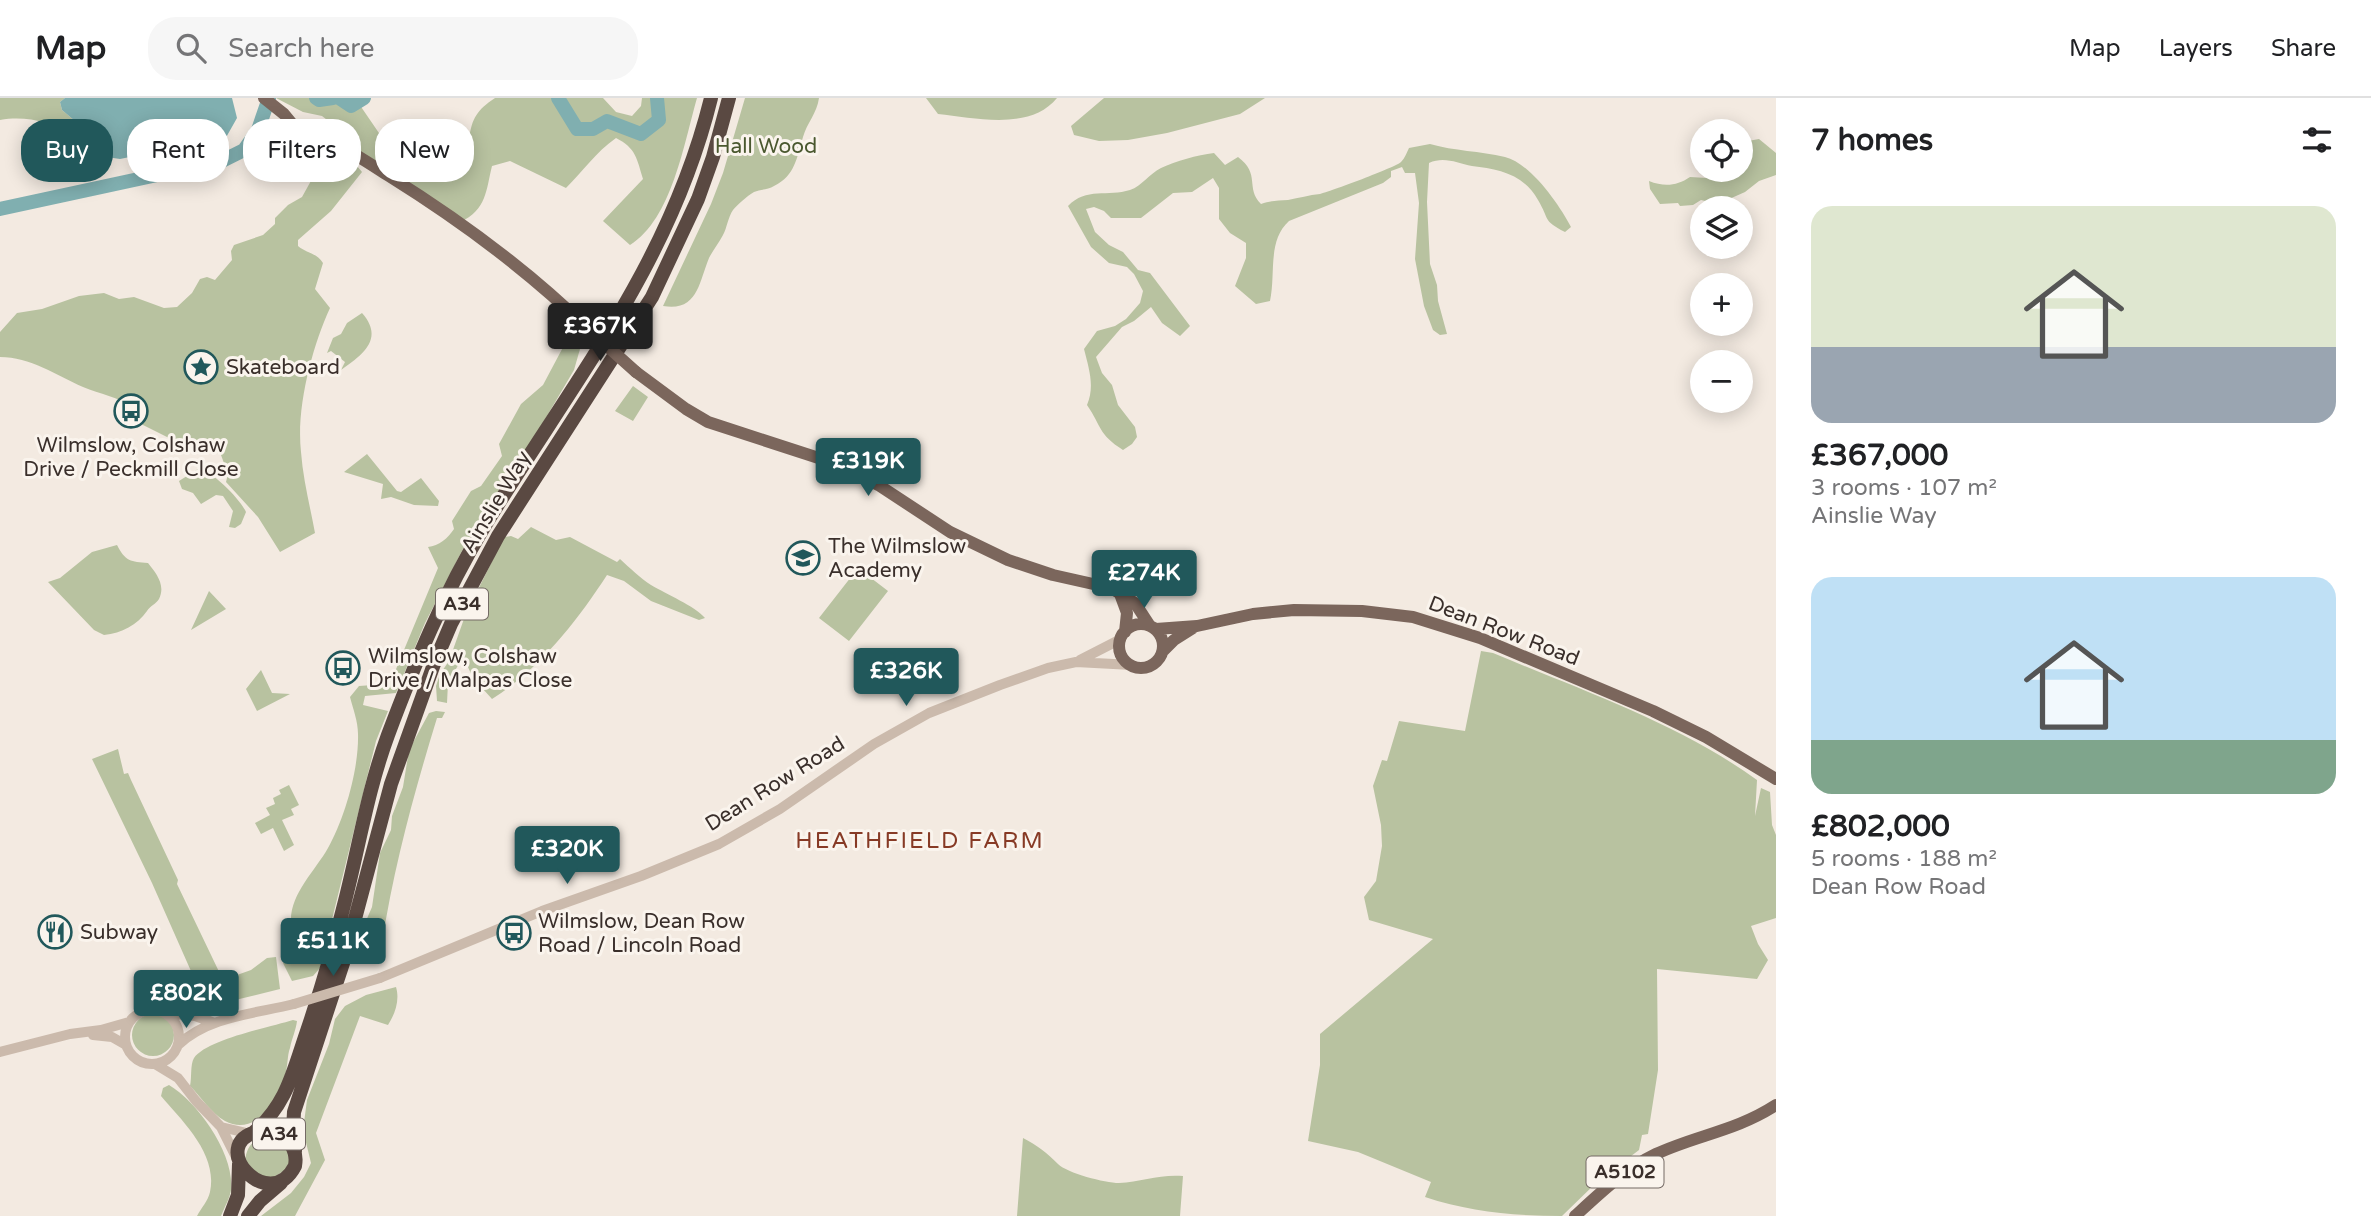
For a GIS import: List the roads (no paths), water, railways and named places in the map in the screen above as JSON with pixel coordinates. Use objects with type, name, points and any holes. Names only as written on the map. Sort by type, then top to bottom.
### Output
[{"type":"highway","name":"Ainslie Way","points":[[252,1133],[270,1118],[280,1104],[295,1065],[331,955],[366,809],[385,743],[433,622],[483,528],[603,343],[650,261],[695,152],[711,98]]},
{"type":"highway","name":"Ainslie Way","points":[[295,1151],[294,1112],[344,960],[391,784],[434,663],[451,624],[498,536],[652,297],[698,199],[729,98]]},
{"type":"highway","name":"A34","points":[[230,1216],[238,1195],[241,1142],[252,1133],[276,1133],[287,1139],[295,1151],[295,1166],[248,1216]]},
{"type":"highway","name":"A34","points":[[238,1162],[254,1182],[266,1185],[282,1182]]},
{"type":"main road","points":[[268,101],[284,114],[298,131],[312,133],[365,161],[455,217],[550,292],[636,372],[708,422],[834,463],[880,486],[950,532],[1008,560],[1053,575],[1111,588],[1120,593],[1135,604],[1162,639],[1162,652],[1155,663],[1148,667],[1132,666],[1121,653],[1127,613],[1120,593]]},
{"type":"main road","name":"Dean Row Road","points":[[1153,627],[1197,626],[1253,614],[1315,609],[1387,613],[1433,622],[1480,638],[1653,710],[1706,737],[1776,779]]},
{"type":"main road","points":[[1123,636],[1138,624],[1153,627]]},
{"type":"main road","name":"Dean Row Road","points":[[1162,652],[1174,640],[1197,626]]},
{"type":"main road","name":"A5102","points":[[1575,1216],[1615,1179],[1656,1154],[1739,1125],[1776,1105]]},
{"type":"street","name":"Dean Row Road","points":[[1076,662],[1123,636]]},
{"type":"street","name":"Dean Row Road","points":[[177,1048],[191,1033],[212,1022],[294,1004],[380,978],[542,911],[651,872],[719,844],[765,819],[874,744],[929,713],[1048,668],[1076,662],[1132,666]]},
{"type":"street","points":[[0,1052],[130,1022],[145,1011],[164,1013],[172,1018],[178,1027],[175,1058],[177,1078]]},
{"type":"street","name":"Dean Row Road","points":[[164,1013],[195,1016],[212,1022]]},
{"type":"street","points":[[130,1022],[125,1035],[126,1045],[133,1057],[141,1062],[155,1064],[177,1078],[221,1127],[238,1162]]},
{"type":"street","points":[[55,1039],[99,1035],[111,1037],[126,1045]]},
{"type":"street","points":[[155,1064],[166,1060],[177,1048]]},
{"type":"street","points":[[221,1127],[252,1133]]},
{"type":"water","points":[[65,98],[232,98],[237,118],[229,132],[229,119],[127,119],[127,158],[120,159],[113,158],[113,119],[73,119],[62,110],[60,102]]},
{"type":"waterway","points":[[0,209],[222,161],[244,150],[258,130],[269,98]]},
{"type":"waterway","points":[[316,98],[333,98]]},
{"type":"waterway","points":[[339,98],[351,106],[364,98]]},
{"type":"waterway","points":[[558,98],[577,129],[593,129],[607,121],[641,134],[659,120],[657,98]]},
{"type":"place","name":"Skateboard","points":[[201,367]]},
{"type":"place","name":"Wilmslow, Colshaw Drive / Peckmill Close","points":[[131,411]]},
{"type":"place","name":"The Wilmslow Academy","points":[[803,558]]},
{"type":"place","name":"Wilmslow, Colshaw Drive / Malpas Close","points":[[343,668]]},
{"type":"place","name":"Subway","points":[[55,932]]},
{"type":"place","name":"Wilmslow, Dean Row Road / Lincoln Road","points":[[514,933]]},
{"type":"district","name":"HEATHFIELD FARM","points":[[920,841]]},
{"type":"park label","name":"Hall Wood","points":[[766,146]]}]
